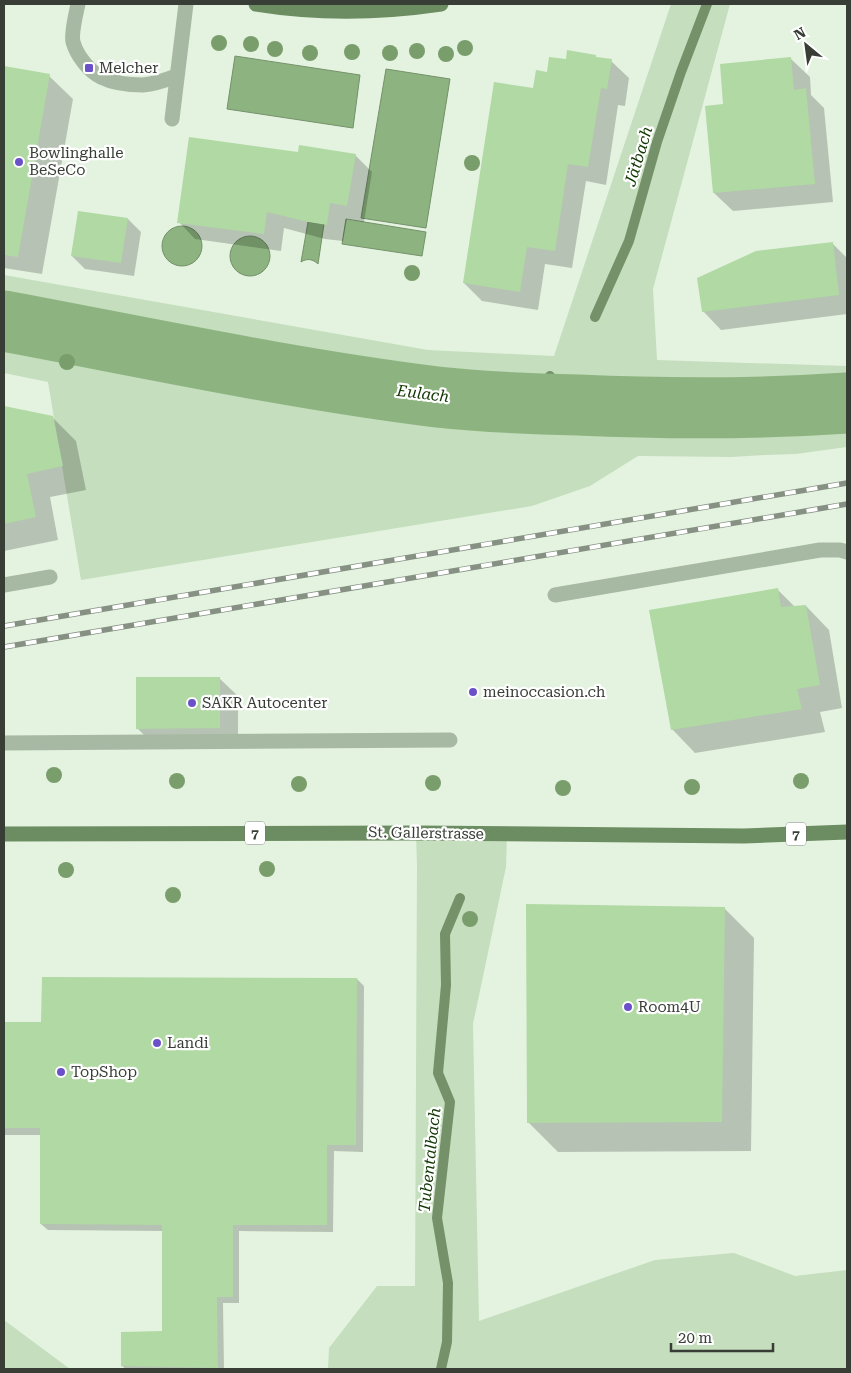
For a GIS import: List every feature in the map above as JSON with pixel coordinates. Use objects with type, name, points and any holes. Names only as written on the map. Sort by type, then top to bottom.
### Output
[{"type":"main road","points":[[256,4],[336,12],[410,8],[441,4]]},
{"type":"main road","name":"St. Gallerstrasse","points":[[4,834],[416,833],[744,836],[847,832]]},
{"type":"street","points":[[78,4],[73,40],[79,55],[89,68],[102,78],[122,83],[143,85],[160,82],[176,76]]},
{"type":"street","points":[[172,119],[186,4]]},
{"type":"street","points":[[556,595],[820,550],[847,552]]},
{"type":"street","points":[[4,586],[50,577]]},
{"type":"street","points":[[4,743],[450,740]]},
{"type":"shaded area","points":[[671,4],[730,4],[653,289],[657,360],[847,366],[847,447],[796,454],[732,457],[638,456],[590,486],[532,506],[81,580],[48,382],[4,373],[4,275],[428,350],[554,356]]},
{"type":"shaded area","points":[[235,56],[360,75],[353,128],[227,109]]},
{"type":"shaded area","points":[[386,69],[450,79],[426,228],[361,218]]},
{"type":"shaded area","points":[[346,219],[426,232],[422,256],[342,244]]},
{"type":"shaded area","points":[[308,222],[324,224],[318,264],[310,260],[301,262]]},
{"type":"shaded area","points":[[186,226],[193,229],[199,235],[202,246],[201,254],[193,263],[186,266],[178,266],[171,263],[163,254],[162,242],[165,235],[174,227]]},
{"type":"shaded area","points":[[254,236],[261,239],[267,245],[270,256],[269,264],[261,273],[254,276],[246,276],[239,273],[231,264],[230,252],[233,245],[242,237]]},
{"type":"shaded area","points":[[416,833],[507,834],[506,867],[473,1024],[479,1321],[655,1260],[734,1253],[795,1276],[847,1270],[847,1369],[328,1369],[329,1348],[377,1286],[415,1286]]},
{"type":"shaded area","points":[[4,1320],[70,1369],[4,1369]]},
{"type":"building","points":[[567,50],[612,59],[607,89],[601,88],[588,167],[568,164],[555,251],[527,247],[520,292],[463,283],[494,82],[533,88],[536,70],[547,72],[549,57],[566,59]]},
{"type":"building","points":[[791,57],[794,90],[806,88],[815,184],[713,193],[705,106],[723,104],[720,64]]},
{"type":"building","name":"Bowlinghalle BeSeCo","points":[[4,66],[50,74],[18,257],[4,255]]},
{"type":"building","points":[[189,137],[298,152],[299,145],[356,154],[347,206],[330,203],[327,225],[267,212],[264,234],[177,223]]},
{"type":"building","points":[[78,211],[128,218],[121,263],[71,256]]},
{"type":"building","points":[[833,242],[839,295],[702,312],[697,278],[756,251]]},
{"type":"building","points":[[4,406],[53,416],[63,466],[27,474],[36,517],[4,524]]},
{"type":"building","points":[[778,588],[781,607],[806,605],[820,685],[797,689],[802,709],[671,730],[649,610]]},
{"type":"building","points":[[136,677],[220,677],[220,728],[136,729]]},
{"type":"building","points":[[526,904],[725,907],[722,1122],[527,1123]]},
{"type":"building","points":[[42,977],[357,978],[356,1145],[327,1145],[327,1225],[233,1225],[233,1297],[217,1297],[218,1368],[121,1366],[121,1332],[162,1331],[162,1225],[40,1224],[40,1128],[4,1128],[4,1022],[41,1022]]},
{"type":"waterway","name":"Jätbach","points":[[595,317],[629,241],[657,142],[707,4]]},
{"type":"waterway","name":"Eulach","points":[[4,321],[274,372],[383,390],[455,399],[679,408],[847,403]]},
{"type":"waterway","name":"Jätbach","points":[[530,404],[550,376]]},
{"type":"waterway","name":"Tubentalbach","points":[[439,397],[455,411]]},
{"type":"waterway","name":"Tubentalbach","points":[[441,1369],[447,1342],[448,1283],[437,1218],[450,1102],[438,1073],[446,985],[445,934],[460,898]]},
{"type":"railway","points":[[4,626],[847,483]]},
{"type":"railway","points":[[4,647],[847,504]]},
{"type":"place","name":"Melcher","points":[[89,68]]},
{"type":"place","name":"Bowlinghalle BeSeCo","points":[[19,162]]},
{"type":"place","name":"meinoccasion.ch","points":[[473,692]]},
{"type":"place","name":"SAKR Autocenter","points":[[192,703]]},
{"type":"place","name":"Room4U","points":[[628,1007]]},
{"type":"place","name":"Landi","points":[[157,1043]]},
{"type":"place","name":"TopShop","points":[[61,1072]]}]
